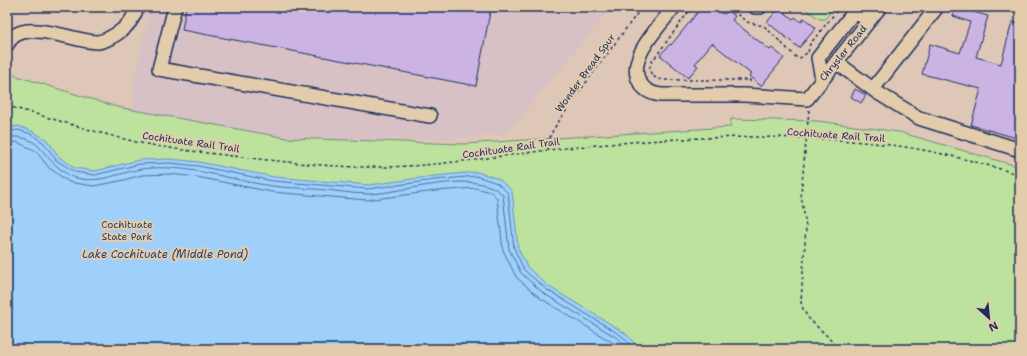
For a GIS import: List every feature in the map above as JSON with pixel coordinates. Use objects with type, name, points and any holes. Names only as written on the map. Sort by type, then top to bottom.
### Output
[{"type":"street","points":[[7,45],[9,40],[15,35],[31,30],[89,42],[100,42],[112,37],[130,23],[138,7]]},
{"type":"street","points":[[175,7],[159,69],[430,116]]},
{"type":"street","points":[[674,7],[642,50],[636,62],[635,70],[638,80],[648,92],[661,95],[754,95],[807,98]]},
{"type":"street","points":[[755,7],[760,7]]},
{"type":"street","name":"Chrysler Road","points":[[807,98],[880,7]]},
{"type":"street","points":[[872,89],[937,7]]},
{"type":"street","points":[[822,79],[818,58],[854,12],[870,20]]},
{"type":"street","points":[[836,62],[872,89],[926,120],[1020,150]]},
{"type":"path","name":"Wonder Bread Spur","points":[[548,150],[550,137],[576,96],[642,7]]},
{"type":"path","points":[[692,7],[651,62],[649,68],[652,76],[656,79],[665,80],[750,80],[750,88]]},
{"type":"path","points":[[728,7],[747,22],[764,26],[797,58],[800,58],[808,52],[810,44],[840,7]]},
{"type":"path","points":[[735,12],[739,7]]},
{"type":"path","points":[[808,52],[813,53]]},
{"type":"path","points":[[807,98],[810,111],[801,194],[806,227],[801,302],[802,310],[808,319],[833,343],[836,349]]},
{"type":"path","name":"Cochituate Rail Trail","points":[[7,106],[116,137],[158,146],[325,165],[363,167],[420,166],[482,160],[548,150],[676,140],[806,139],[863,142],[907,148],[966,160],[1020,175]]},
{"type":"shaded area","points":[[150,7],[612,7],[506,134],[453,139],[307,141],[227,134],[131,116],[136,91],[132,89]]},
{"type":"green space","points":[[802,7],[834,7],[825,19],[820,19]]},
{"type":"green space","name":"Cochituate State Park","points":[[7,73],[117,107],[287,138],[463,144],[730,127],[731,119],[817,121],[899,132],[1020,167],[1020,349],[7,349]]},
{"type":"water","name":"Lake Cochituate (Middle Pond)","points":[[18,126],[32,131],[47,140],[59,157],[75,168],[95,171],[139,160],[170,159],[199,162],[274,177],[369,185],[477,172],[499,179],[512,191],[518,248],[527,267],[548,286],[625,333],[640,349],[7,349],[7,128]]},
{"type":"building","points":[[186,7],[491,7],[476,86],[182,30]]},
{"type":"building","points":[[702,7],[713,7],[722,14],[725,14],[728,11],[735,16],[732,20],[770,50],[772,48],[784,58],[761,86],[749,76],[751,74],[712,43],[695,64],[698,66],[688,78],[660,55],[670,44],[671,45]]},
{"type":"building","points":[[956,7],[988,16],[976,57],[1001,64],[1012,22],[1020,24],[1020,139],[971,125],[981,89],[922,74],[930,44],[960,53],[970,22],[953,16]]},
{"type":"building","points":[[779,8],[793,19],[795,17],[801,22],[804,18],[816,28],[799,48],[767,22]]},
{"type":"building","points":[[855,89],[866,95],[861,103],[851,97]]}]
